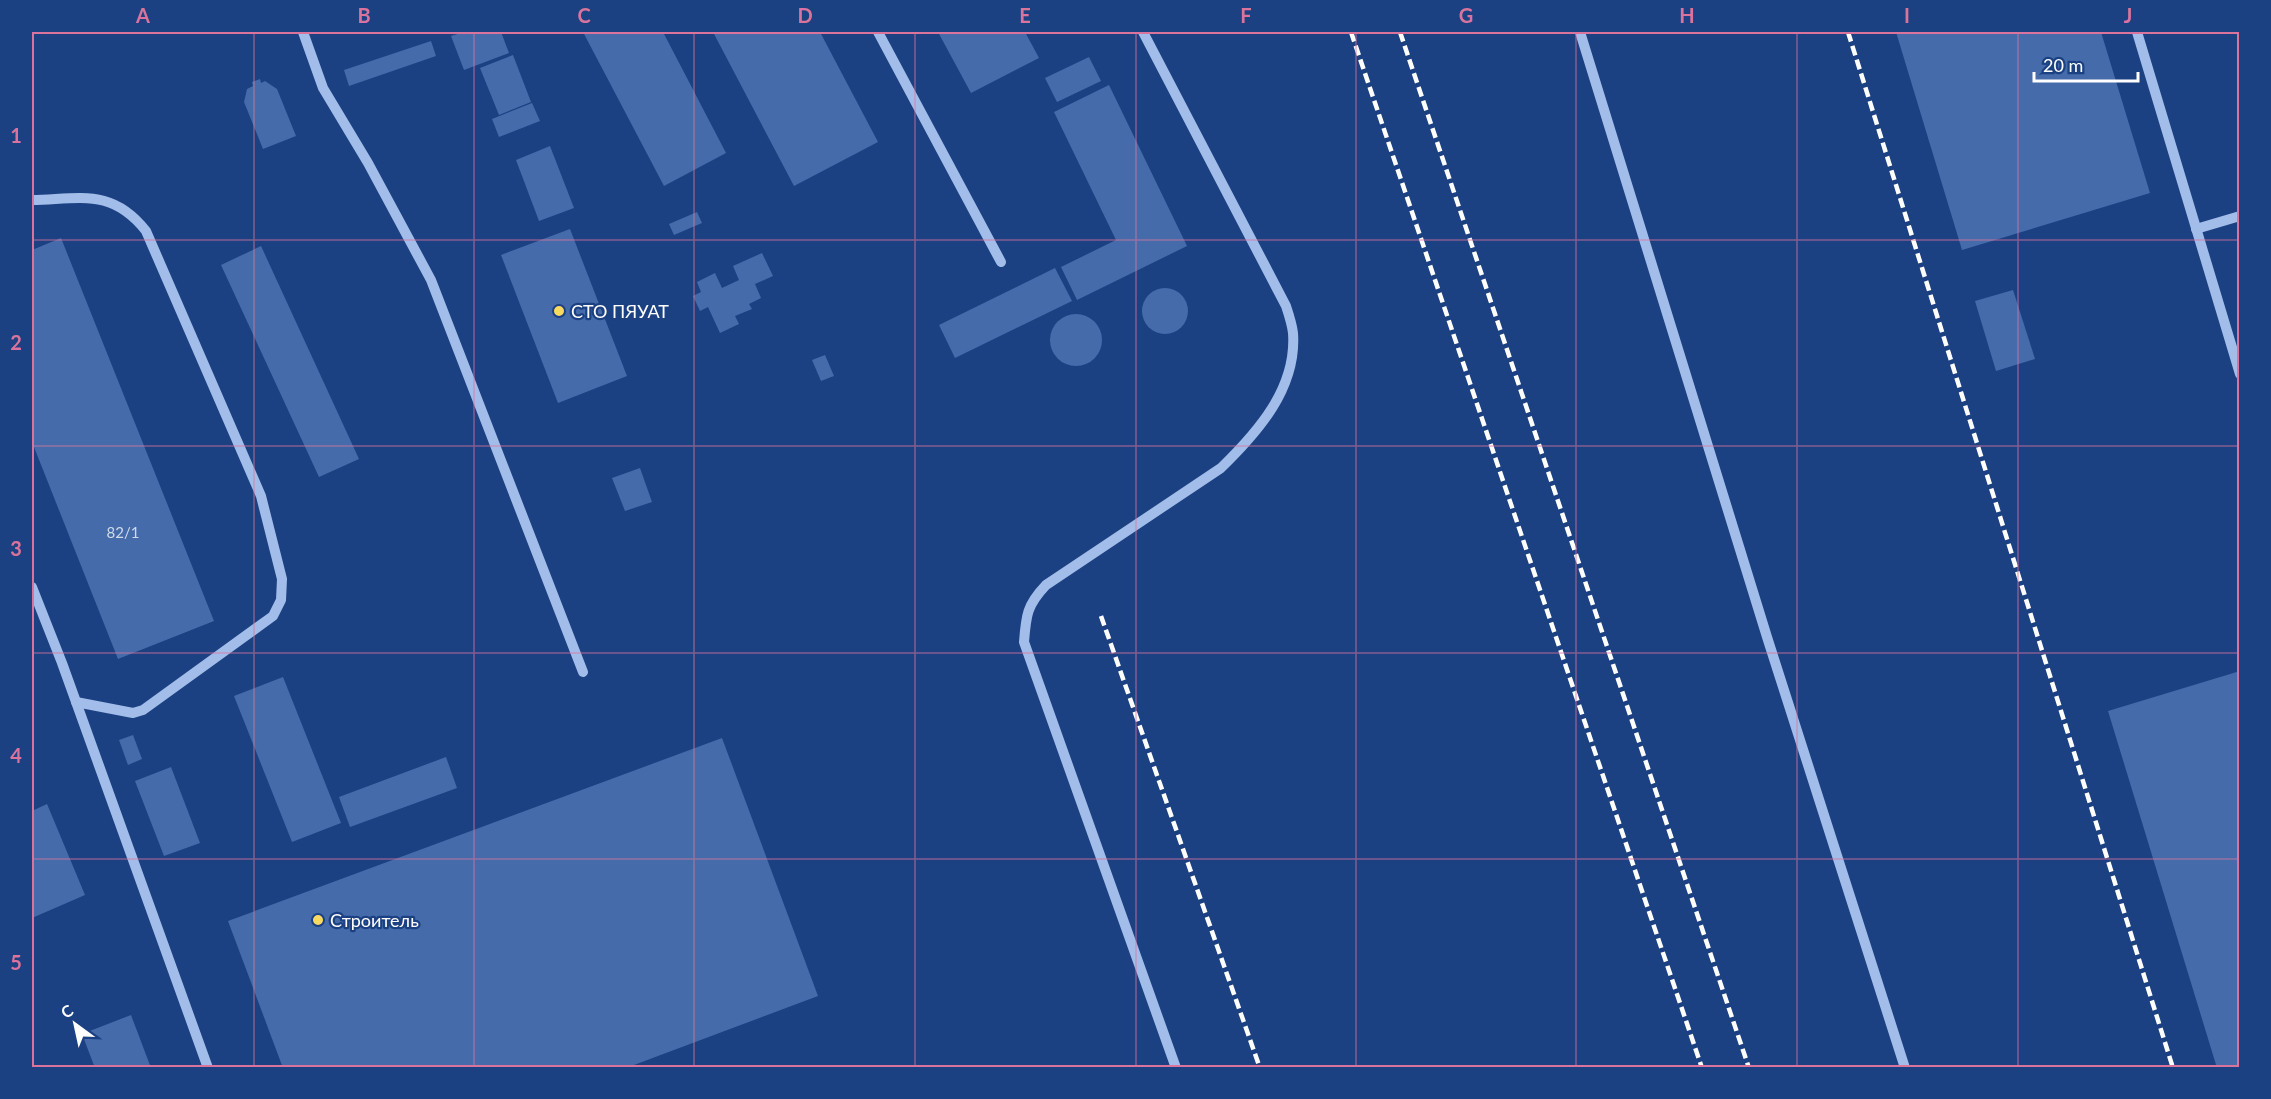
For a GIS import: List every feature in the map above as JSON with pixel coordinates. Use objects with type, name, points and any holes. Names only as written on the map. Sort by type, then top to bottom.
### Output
[{"type":"lane","points":[[303,32],[323,88],[368,163],[431,280],[583,672]]},
{"type":"lane","points":[[879,32],[1001,262]]},
{"type":"lane","points":[[1143,32],[1286,306],[1293,331],[1293,354],[1285,383],[1269,415],[1246,444],[1221,468],[1046,585],[1033,599],[1026,618],[1024,642],[1176,1068]]},
{"type":"lane","points":[[1580,32],[1764,626],[1905,1068]]},
{"type":"lane","points":[[2137,32],[2240,374]]},
{"type":"lane","points":[[32,200],[99,199],[114,203],[133,214],[146,231],[261,496],[282,579],[281,600],[273,616],[143,710],[133,713],[76,702]]},
{"type":"lane","points":[[2196,229],[2240,216]]},
{"type":"lane","points":[[32,587],[76,702],[208,1068]]},
{"type":"building","points":[[464,32],[501,32],[509,53],[464,70],[451,36]]},
{"type":"building","points":[[583,32],[663,32],[726,153],[664,186]]},
{"type":"building","points":[[713,32],[820,32],[878,142],[794,186]]},
{"type":"building","points":[[938,32],[1025,32],[1039,58],[971,93]]},
{"type":"building","points":[[1896,32],[2101,32],[2150,193],[1962,250]]},
{"type":"building","points":[[431,41],[436,56],[349,86],[344,70]]},
{"type":"building","points":[[513,55],[531,102],[499,115],[480,68]]},
{"type":"building","points":[[1089,57],[1101,81],[1057,102],[1045,78]]},
{"type":"building","points":[[260,79],[261,83],[265,81],[277,89],[296,136],[263,149],[244,102],[247,89],[253,86],[252,82]]},
{"type":"building","points":[[1109,85],[1187,246],[1077,300],[1061,267],[1116,240],[1054,112]]},
{"type":"building","points":[[532,103],[540,121],[499,137],[492,119]]},
{"type":"building","points":[[550,146],[574,208],[539,221],[516,160]]},
{"type":"building","points":[[697,212],[702,223],[674,235],[669,224]]},
{"type":"building","points":[[570,229],[627,376],[558,403],[501,255]]},
{"type":"building","points":[[61,238],[214,621],[118,659],[32,442],[32,250]]},
{"type":"building","points":[[261,246],[359,459],[319,477],[221,265]]},
{"type":"building","points":[[762,253],[773,276],[755,284],[761,298],[749,304],[752,309],[735,316],[739,324],[720,333],[708,307],[700,311],[693,296],[701,292],[697,282],[715,273],[722,288],[739,280],[733,266]]},
{"type":"building","points":[[1055,268],[1072,301],[955,358],[939,325]]},
{"type":"building","points":[[1165,288],[1181,295],[1188,311],[1181,327],[1165,334],[1149,327],[1142,311],[1149,295]]},
{"type":"building","points":[[2013,290],[2035,359],[1996,371],[1975,301]]},
{"type":"building","points":[[1071,314],[1081,314],[1090,318],[1098,326],[1102,340],[1098,354],[1090,362],[1081,366],[1071,366],[1062,362],[1054,354],[1050,345],[1050,335],[1054,326],[1062,318]]},
{"type":"building","points":[[825,355],[834,376],[821,381],[812,360]]},
{"type":"building","points":[[640,468],[652,502],[625,511],[612,478]]},
{"type":"building","points":[[2240,671],[2240,1068],[2217,1068],[2108,711]]},
{"type":"building","points":[[283,677],[341,823],[292,842],[234,696]]},
{"type":"building","points":[[133,735],[142,759],[128,765],[119,740]]},
{"type":"building","points":[[722,738],[818,996],[626,1068],[283,1068],[228,921]]},
{"type":"building","points":[[446,757],[457,788],[350,827],[339,797]]},
{"type":"building","points":[[171,767],[200,843],[164,856],[135,781]]},
{"type":"building","points":[[47,804],[85,895],[32,918],[32,811]]},
{"type":"building","points":[[131,1015],[151,1068],[95,1068],[82,1034]]},
{"type":"railway","points":[[1351,32],[1702,1068]]},
{"type":"railway","points":[[1400,32],[1749,1068]]},
{"type":"railway","points":[[1848,32],[2173,1068]]},
{"type":"railway","points":[[1101,616],[1260,1068]]},
{"type":"place","name":"СТО ПЯУАТ","points":[[559,311]]},
{"type":"place","name":"Строитель","points":[[318,920]]}]
